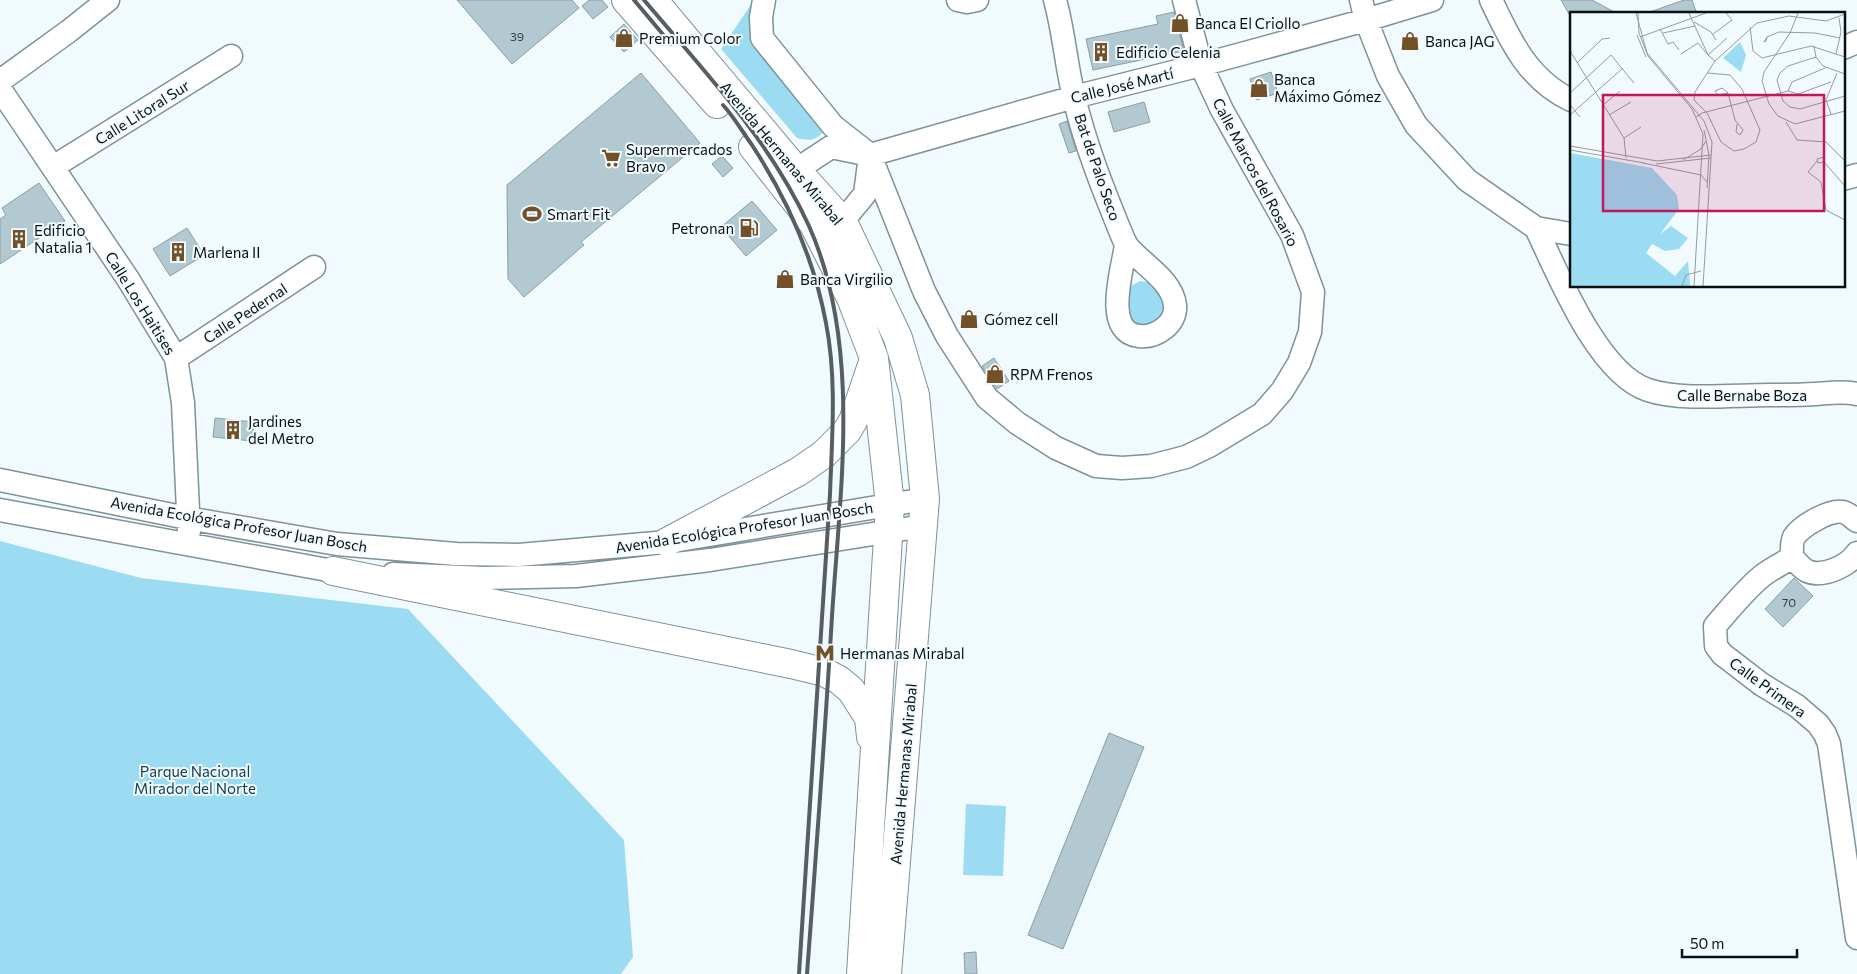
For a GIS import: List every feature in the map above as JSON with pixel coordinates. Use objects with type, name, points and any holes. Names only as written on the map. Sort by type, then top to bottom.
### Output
[{"type":"main road","name":"Avenida Hermanas Mirabal","points":[[626,0],[732,121],[790,178],[843,222],[898,338],[915,395],[925,499],[887,974]]},
{"type":"main road","name":"Avenida Hermanas Mirabal","points":[[653,0],[790,178],[851,298],[874,358],[890,518],[861,974]]},
{"type":"main road","points":[[666,542],[798,472],[824,454],[847,431],[853,421],[874,358]]},
{"type":"main road","points":[[333,571],[824,672],[839,680],[851,690],[869,718],[874,776]]},
{"type":"street","points":[[0,80],[108,0]]},
{"type":"street","points":[[764,0],[761,17],[762,38],[833,126],[870,154]]},
{"type":"street","points":[[958,0],[968,2],[977,0]]},
{"type":"street","name":"Bat de Palo Seco","points":[[1055,0],[1074,97],[1090,152],[1126,245]]},
{"type":"street","name":"Calle Marcos del Rosario","points":[[870,154],[924,291],[946,336],[988,398],[1017,423],[1056,448],[1096,466],[1122,468],[1160,464],[1186,457],[1209,446],[1262,414],[1282,391],[1299,363],[1310,332],[1313,292],[1292,235],[1222,110],[1201,65],[1184,0]]},
{"type":"street","name":"Calle José Martí","points":[[870,154],[1074,97],[1201,65],[1363,10],[1432,0]]},
{"type":"street","points":[[1491,0],[1513,46],[1538,77],[1570,99]]},
{"type":"street","points":[[1363,10],[1388,76],[1416,125],[1467,180],[1536,228],[1570,234]]},
{"type":"street","points":[[1844,48],[1857,42]]},
{"type":"street","name":"Calle Litoral Sur","points":[[53,166],[231,56]]},
{"type":"street","name":"Calle Los Haitises","points":[[0,89],[128,279],[176,358],[183,403],[191,546]]},
{"type":"street","points":[[790,178],[831,147],[870,154]]},
{"type":"street","points":[[823,243],[843,222],[865,194],[870,154]]},
{"type":"street","points":[[1844,179],[1857,175]]},
{"type":"street","name":"Calle Bernabe Boza","points":[[1536,228],[1566,292],[1603,355],[1626,379],[1647,390],[1674,396],[1845,392],[1857,394]]},
{"type":"street","name":"Calle Pedernal","points":[[176,358],[314,267]]},
{"type":"street","name":"Avenida Ecológica Profesor Juan Bosch","points":[[0,480],[188,518],[337,544],[456,554],[519,555],[666,542],[890,518],[923,526]]},
{"type":"street","name":"Avenida Ecológica Profesor Juan Bosch","points":[[0,510],[333,571],[484,578],[576,576],[710,560],[890,518],[925,499]]},
{"type":"street","points":[[1855,561],[1826,572],[1812,573],[1805,570],[1792,557],[1794,538],[1806,526],[1820,517],[1844,512],[1857,521]]},
{"type":"street","name":"Calle Primera","points":[[1792,557],[1748,588],[1715,626],[1716,646],[1722,654],[1761,684],[1797,706],[1818,724],[1825,734],[1830,752],[1857,938]]},
{"type":"green space","points":[[754,0],[757,14],[823,132],[815,139],[797,138],[721,49]]},
{"type":"green space","points":[[1140,281],[1154,283],[1166,300],[1159,318],[1151,324],[1145,325],[1131,322],[1123,294],[1127,288]]},
{"type":"green space","name":"Parque Nacional Mirador del Norte","points":[[0,541],[141,578],[408,609],[624,840],[633,957],[621,974],[0,974]]},
{"type":"green space","points":[[966,804],[1006,806],[1003,876],[963,875]]},
{"type":"building","points":[[457,0],[572,0],[579,8],[512,64]]},
{"type":"building","points":[[589,0],[602,0],[608,7],[593,19],[582,6]]},
{"type":"building","points":[[1561,0],[1592,0],[1614,12],[1570,12],[1569,14]]},
{"type":"building","points":[[1684,0],[1692,0],[1696,12],[1650,12]]},
{"type":"building","points":[[1174,12],[1184,51],[1093,70],[1086,39],[1158,24],[1156,16]]},
{"type":"building","name":"Premium Color","points":[[624,24],[638,40],[624,52],[610,37]]},
{"type":"building","points":[[1271,72],[1278,93],[1257,100],[1250,79]]},
{"type":"building","name":"Supermercados Bravo","points":[[641,73],[700,143],[581,242],[584,245],[524,297],[508,279],[507,185]]},
{"type":"building","points":[[1144,102],[1150,122],[1114,132],[1108,112]]},
{"type":"building","points":[[1067,121],[1076,151],[1069,153],[1059,124]]},
{"type":"building","points":[[722,156],[733,168],[723,177],[712,164]]},
{"type":"building","name":"Edificio Natalia 1","points":[[39,183],[65,221],[0,264],[0,219],[6,215],[2,208]]},
{"type":"building","name":"Petronan","points":[[752,201],[777,230],[746,256],[721,227]]},
{"type":"building","name":"Marlena II","points":[[187,228],[204,255],[170,276],[153,249]]},
{"type":"building","name":"RPM Frenos","points":[[994,358],[1009,381],[997,389],[982,366]]},
{"type":"building","name":"Jardines del Metro","points":[[215,418],[254,422],[252,441],[213,437]]},
{"type":"building","points":[[1794,578],[1813,596],[1783,627],[1765,609]]},
{"type":"building","points":[[1109,733],[1144,747],[1063,949],[1028,935]]},
{"type":"building","points":[[976,952],[977,974],[965,974],[964,953]]},
{"type":"railway","points":[[634,0],[671,44]]},
{"type":"railway","points":[[644,0],[734,107],[775,164],[809,226],[826,272],[836,319],[842,368],[842,469],[807,974]]},
{"type":"railway","points":[[723,105],[738,124],[765,166],[798,231],[821,299],[832,365],[833,408],[830,494],[799,974]]},
{"type":"place","name":"Banca El Criollo","points":[[1180,23]]},
{"type":"place","name":"Premium Color","points":[[624,38]]},
{"type":"place","name":"Banca JAG","points":[[1410,41]]},
{"type":"place","name":"Edificio Celenia","points":[[1101,52]]},
{"type":"place","name":"Banca Máximo Gómez","points":[[1259,88]]},
{"type":"place","name":"Supermercados Bravo","points":[[611,158]]},
{"type":"place","name":"Smart Fit","points":[[532,214]]},
{"type":"place","name":"Petronan","points":[[749,228]]},
{"type":"place","name":"Edificio Natalia 1","points":[[19,239]]},
{"type":"place","name":"Marlena II","points":[[178,252]]},
{"type":"place","name":"Banca Virgilio","points":[[785,279]]},
{"type":"place","name":"Gómez cell","points":[[969,319]]},
{"type":"place","name":"RPM Frenos","points":[[995,374]]},
{"type":"place","name":"Jardines del Metro","points":[[233,430]]},
{"type":"place","name":"Hermanas Mirabal","points":[[825,653]]}]
